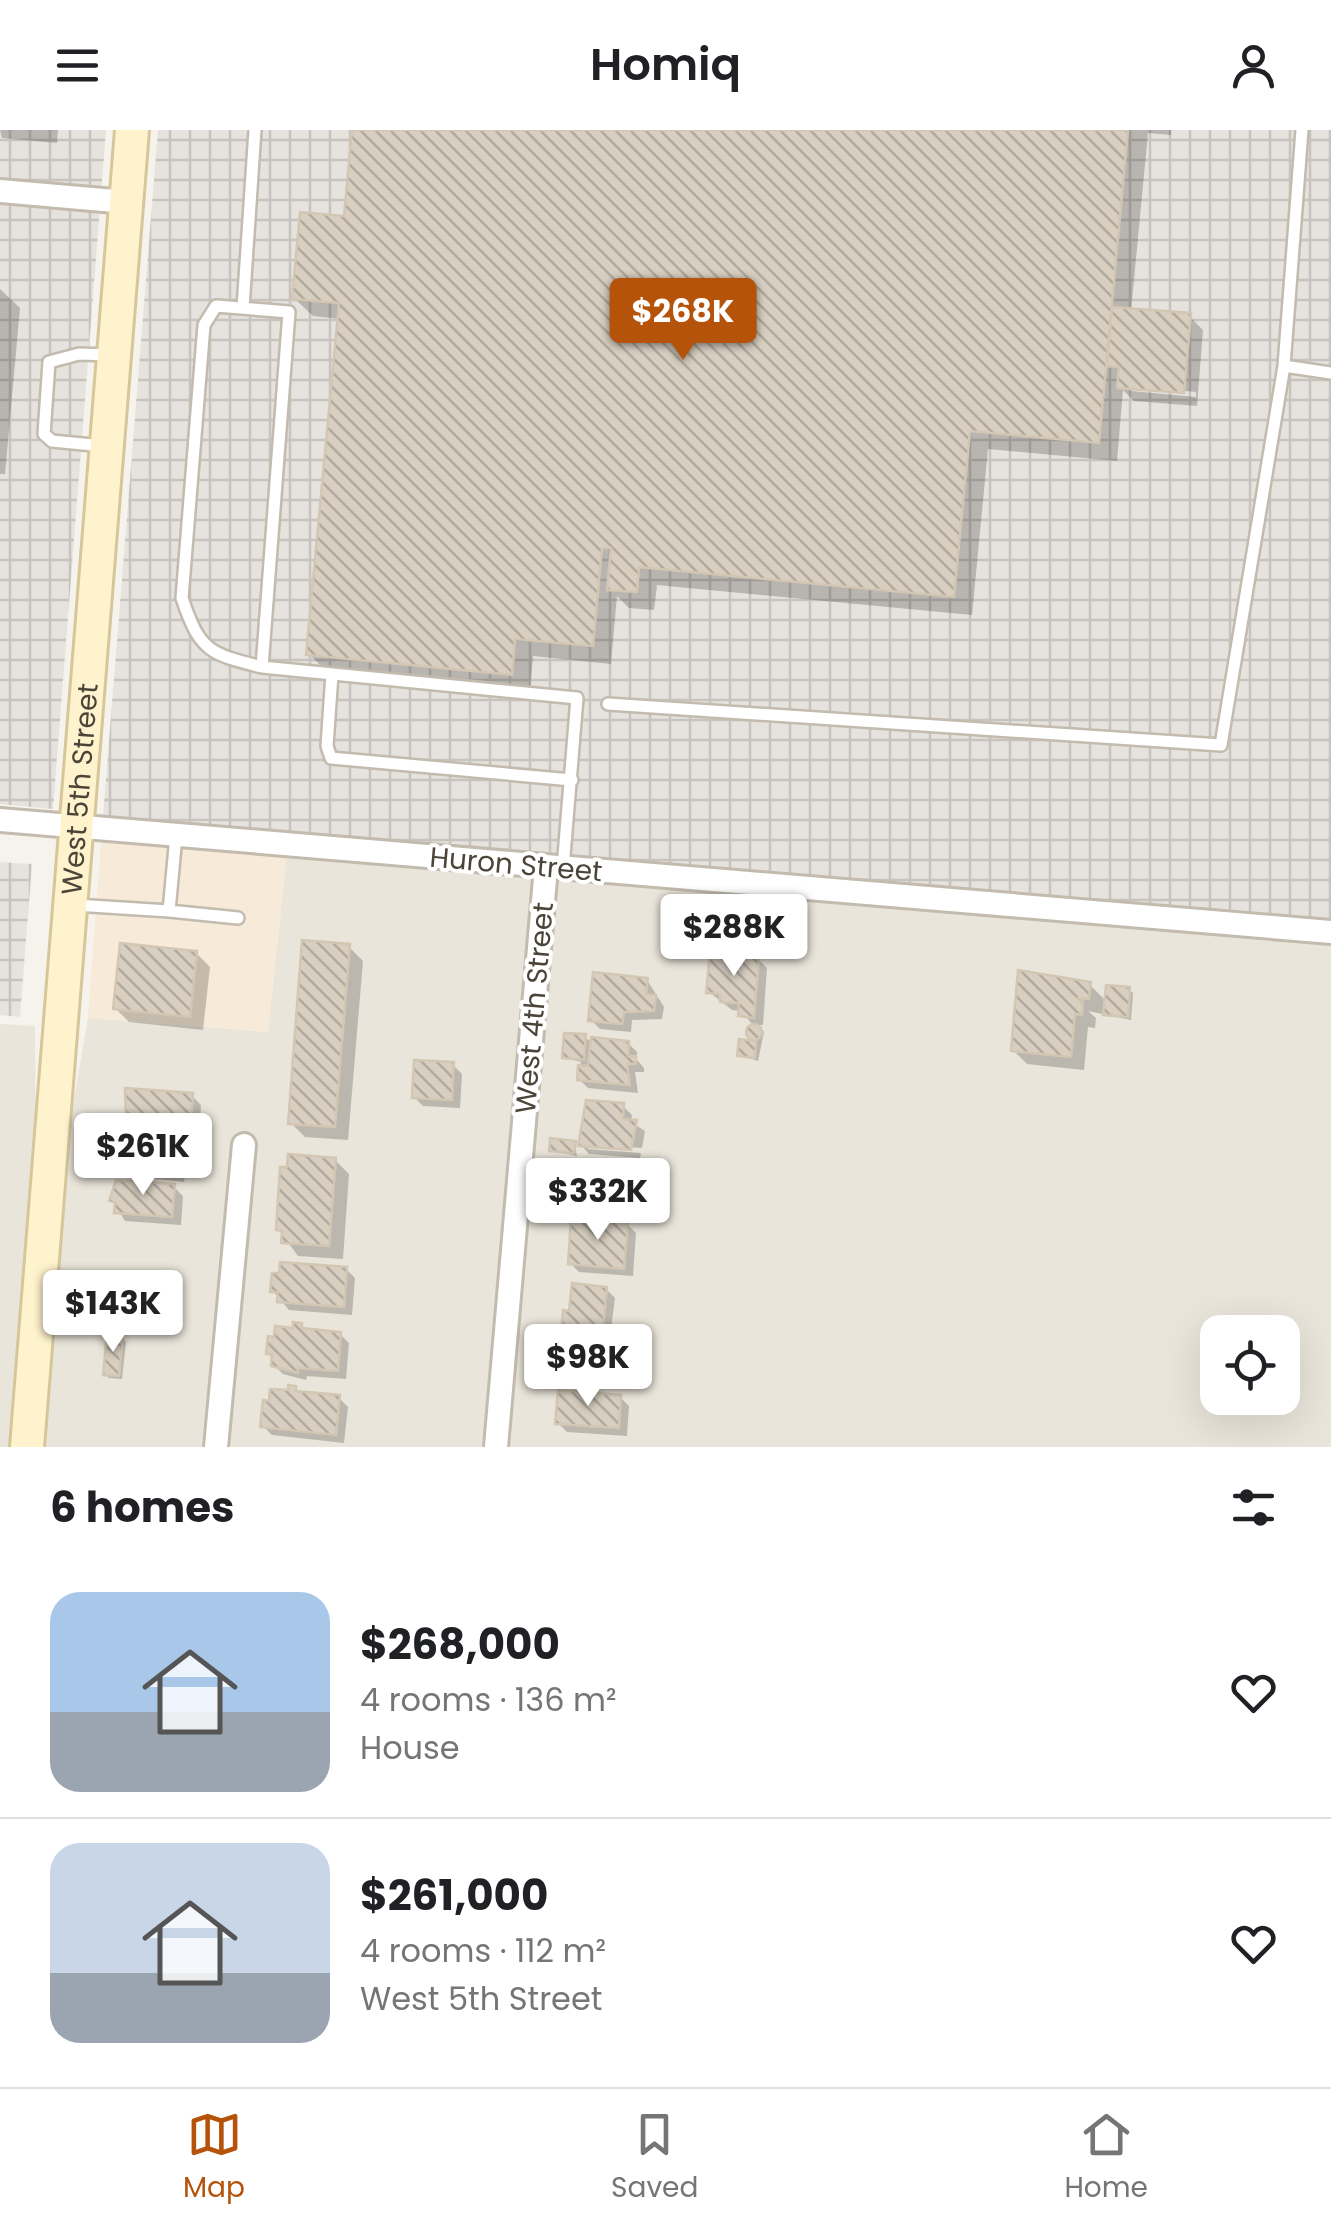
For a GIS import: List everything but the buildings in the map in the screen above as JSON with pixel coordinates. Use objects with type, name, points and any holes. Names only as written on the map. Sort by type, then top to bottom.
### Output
[{"type":"street","name":"West 5th Street","points":[[28,1447],[132,130]]},
{"type":"street","points":[[0,191],[126,202]]},
{"type":"street","name":"Huron Street","points":[[0,820],[1331,932]]},
{"type":"street","name":"West 4th Street","points":[[496,1447],[555,868]]},
{"type":"street","points":[[216,1447],[244,1145]]},
{"type":"lane","points":[[244,308],[255,130]]},
{"type":"lane","points":[[608,704],[1221,745],[1284,366],[1302,130]]},
{"type":"lane","points":[[262,667],[289,312],[216,306],[204,325],[182,598],[192,626],[214,654],[262,667],[577,698],[572,780],[555,868]]},
{"type":"lane","points":[[107,447],[52,440],[44,434],[44,388],[49,362],[59,356],[114,356]]},
{"type":"lane","points":[[1284,366],[1331,372]]},
{"type":"lane","points":[[332,674],[327,746],[331,758],[572,780]]},
{"type":"lane","points":[[169,912],[176,836]]},
{"type":"lane","points":[[72,905],[238,918]]},
{"type":"shaded area","points":[[0,130],[106,130],[53,809],[0,804]]},
{"type":"shaded area","points":[[158,130],[1331,130],[1331,919],[103,816]]},
{"type":"shaded area","points":[[103,816],[289,832],[268,1032],[88,1018]]},
{"type":"shaded area","points":[[289,832],[1331,919],[1331,1447],[40,1447],[66,1145],[88,1018],[268,1032]]},
{"type":"shaded area","points":[[0,862],[32,864],[20,1017],[0,1015]]},
{"type":"shaded area","points":[[0,1024],[35,1026],[36,1181],[13,1447],[0,1447]]}]
